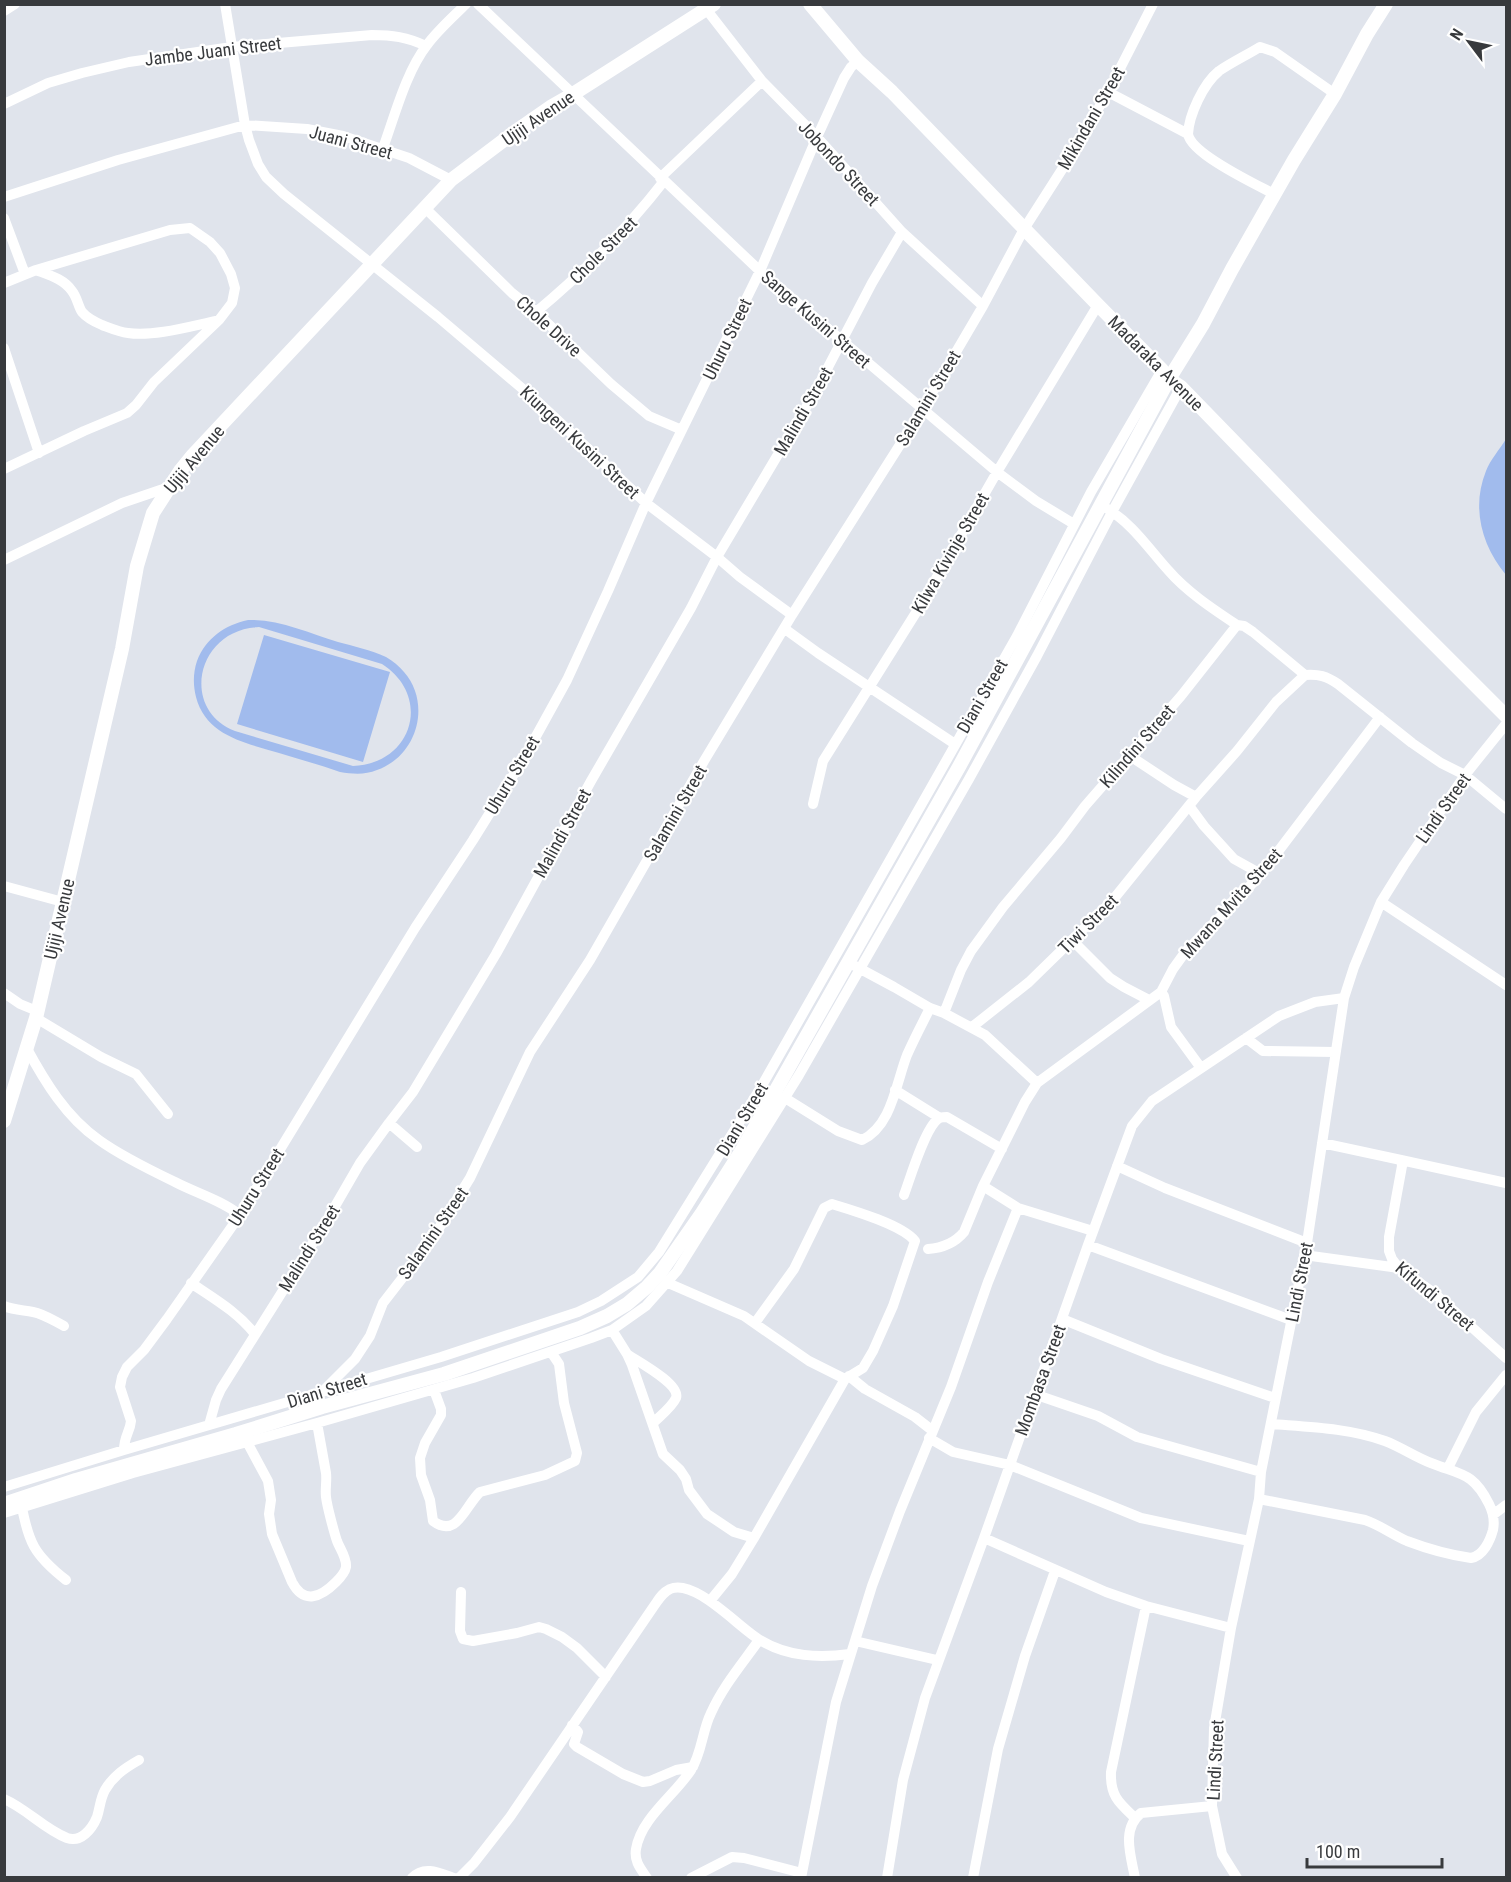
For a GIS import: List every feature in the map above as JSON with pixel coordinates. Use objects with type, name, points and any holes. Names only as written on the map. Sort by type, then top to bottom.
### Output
[{"type":"main road","name":"Madaraka Avenue","points":[[810,4],[858,61],[892,92],[1098,305],[1506,716]]},
{"type":"main road","points":[[4,1504],[21,1503],[75,1480],[322,1407],[444,1374],[580,1328],[607,1316],[666,1278],[702,1213],[854,966],[960,765],[1106,508],[1166,374],[1203,324],[1274,194],[1386,4]]},
{"type":"main road","name":"Ujiji Avenue","points":[[4,1121],[36,1015],[122,648],[137,566],[153,513],[169,487],[193,455],[451,180],[552,106],[710,7]]},
{"type":"street","points":[[4,11],[15,4]]},
{"type":"street","name":"Kiungeni Kusini Street","points":[[225,4],[245,124],[258,164],[266,177],[537,401],[646,503],[717,557],[740,578],[792,615]]},
{"type":"street","points":[[383,148],[402,95],[426,45],[466,4]]},
{"type":"street","name":"Sange Kusini Street","points":[[478,4],[760,272],[997,472],[1036,501],[1074,524]]},
{"type":"street","name":"Mikindani Street","points":[[1024,229],[1070,158],[1108,92],[1153,4]]},
{"type":"street","name":"Jobondo Street","points":[[710,7],[762,81],[817,137],[902,232],[983,306]]},
{"type":"street","name":"Jambe Juani Street","points":[[4,104],[48,83],[82,73],[129,62],[232,47],[372,35],[394,35],[410,38],[426,45]]},
{"type":"street","points":[[1274,194],[1204,155],[1189,140],[1191,117],[1197,102],[1216,74],[1260,47],[1275,52],[1335,94]]},
{"type":"street","name":"Uhuru Street","points":[[124,1450],[124,1439],[131,1421],[120,1387],[127,1367],[144,1350],[240,1215],[415,928],[524,758],[567,680],[646,503],[760,272],[844,78],[850,67],[858,61]]},
{"type":"street","name":"Chole Street","points":[[536,312],[598,257],[637,216],[662,180],[762,81]]},
{"type":"street","points":[[1108,92],[1188,134]]},
{"type":"street","points":[[4,197],[118,160],[245,124]]},
{"type":"street","name":"Juani Street","points":[[245,124],[308,129],[343,136],[409,158],[451,180]]},
{"type":"street","name":"Chole Drive","points":[[425,208],[504,286],[536,312],[611,384],[649,416],[682,430]]},
{"type":"street","points":[[4,218],[31,272],[62,281],[72,291],[81,310],[89,318],[104,326],[137,334],[219,320]]},
{"type":"street","points":[[4,283],[31,272],[170,230],[190,228],[210,242],[220,253],[231,274],[234,296],[232,303],[219,320],[154,382],[128,413],[4,468]]},
{"type":"street","name":"Salamini Street","points":[[323,1391],[363,1348],[383,1303],[431,1241],[470,1178],[530,1052],[590,960],[704,761],[792,615],[922,410],[983,306],[1024,229]]},
{"type":"street","name":"Malindi Street","points":[[209,1425],[221,1389],[323,1227],[360,1163],[413,1092],[496,954],[591,781],[691,608],[717,557],[814,393],[902,232]]},
{"type":"street","name":"Kilwa Kivinje Street","points":[[813,804],[823,761],[922,603],[997,472],[1098,305]]},
{"type":"street","points":[[4,348],[39,453]]},
{"type":"street","name":"Diani Street","points":[[4,1487],[441,1357],[578,1312],[601,1301],[638,1277],[659,1252],[760,1089],[1017,636],[1074,524],[1166,374]]},
{"type":"street","points":[[1181,387],[1106,508],[1134,529],[1168,571],[1182,584],[1237,626],[1244,626],[1253,632],[1305,675],[1327,676],[1442,764],[1465,775],[1506,809]]},
{"type":"street","points":[[4,560],[122,503],[169,487]]},
{"type":"street","name":"Kilindini Street","points":[[944,1013],[971,951],[1003,906],[1085,806],[1181,696],[1237,626]]},
{"type":"street","points":[[785,629],[869,688],[955,744]]},
{"type":"street","name":"Tiwi Street","points":[[972,1027],[1029,982],[1112,901],[1276,702],[1305,675]]},
{"type":"street","name":"Mwana Mvita Street","points":[[928,1249],[941,1248],[959,1238],[967,1227],[983,1186],[1025,1102],[1037,1083],[1161,992],[1186,951],[1261,874],[1380,717]]},
{"type":"street","name":"Lindi Street","points":[[1237,1878],[1222,1854],[1212,1806],[1214,1728],[1231,1628],[1259,1498],[1261,1472],[1275,1398],[1284,1364],[1307,1243],[1344,998],[1361,948],[1381,902],[1465,775],[1506,724]]},
{"type":"street","points":[[1130,756],[1165,779],[1193,802],[1204,826],[1234,859],[1261,874]]},
{"type":"street","points":[[4,886],[63,902]]},
{"type":"street","points":[[1381,902],[1506,985]]},
{"type":"street","points":[[1073,941],[1110,978],[1149,1000]]},
{"type":"street","points":[[4,1513],[21,1503],[434,1390],[612,1330],[646,1305],[666,1278],[785,1098],[854,966],[985,1035],[1037,1083]]},
{"type":"street","points":[[1161,992],[1171,1027],[1201,1068]]},
{"type":"street","points":[[4,993],[101,1057],[136,1074],[168,1114]]},
{"type":"street","name":"Mombasa Street","points":[[887,1878],[903,1780],[925,1698],[1132,1126],[1152,1101],[1279,1016],[1315,1002],[1344,998]]},
{"type":"street","points":[[785,1098],[838,1131],[862,1140],[872,1135],[881,1124],[890,1106],[907,1057],[930,1008]]},
{"type":"street","points":[[1246,1038],[1263,1051],[1335,1052]]},
{"type":"street","points":[[26,1047],[41,1076],[58,1099],[76,1120],[100,1141],[176,1183],[227,1205],[240,1215]]},
{"type":"street","points":[[895,1090],[940,1118]]},
{"type":"street","points":[[904,1195],[921,1148],[940,1118],[947,1117],[1002,1149]]},
{"type":"street","points":[[389,1123],[417,1147]]},
{"type":"street","points":[[1322,1143],[1506,1183]]},
{"type":"street","name":"Kifundi Street","points":[[1401,1160],[1402,1166],[1389,1244],[1392,1259],[1399,1268],[1434,1293],[1506,1358]]},
{"type":"street","points":[[1117,1166],[1165,1188],[1307,1243]]},
{"type":"street","points":[[983,1186],[1018,1208],[1093,1231]]},
{"type":"street","points":[[710,1601],[732,1574],[847,1378],[858,1372],[868,1360],[893,1306],[915,1241],[911,1236],[881,1221],[832,1204],[824,1208],[794,1269],[755,1323]]},
{"type":"street","points":[[691,1878],[732,1857],[744,1858],[802,1875],[836,1702],[872,1586],[951,1387],[988,1281],[1018,1208]]},
{"type":"street","points":[[1088,1245],[1291,1320]]},
{"type":"street","points":[[1304,1255],[1399,1268]]},
{"type":"street","points":[[666,1278],[744,1316],[809,1361],[847,1378],[915,1417],[953,1452],[1010,1465],[1141,1518],[1249,1541]]},
{"type":"street","points":[[191,1283],[234,1311],[255,1334]]},
{"type":"street","points":[[4,1306],[22,1312],[30,1311],[40,1314],[64,1326]]},
{"type":"street","points":[[1062,1319],[1161,1359],[1275,1398]]},
{"type":"street","points":[[612,1330],[627,1354],[663,1454],[680,1470],[689,1490],[707,1514],[734,1532],[754,1538]]},
{"type":"street","points":[[434,1390],[441,1415],[422,1450],[421,1475],[430,1500],[433,1521],[451,1527],[480,1492],[545,1475],[575,1461],[577,1453],[560,1386],[560,1369],[551,1352]]},
{"type":"street","points":[[627,1354],[668,1382],[676,1393],[676,1398],[653,1423]]},
{"type":"street","points":[[1448,1468],[1476,1412],[1506,1375]]},
{"type":"street","points":[[1034,1395],[1098,1416],[1137,1437],[1261,1472]]},
{"type":"street","points":[[248,1442],[268,1481],[272,1534],[292,1582],[303,1596],[317,1596],[327,1591],[342,1576],[346,1566],[326,1497],[326,1474],[317,1423]]},
{"type":"street","points":[[1259,1498],[1365,1520],[1406,1540],[1472,1558],[1485,1548],[1493,1530],[1494,1514],[1476,1483],[1460,1472],[1420,1459],[1384,1441],[1366,1436],[1346,1431],[1271,1424]]},
{"type":"street","points":[[21,1503],[30,1539],[37,1554],[66,1580]]},
{"type":"street","points":[[1494,1514],[1506,1505]]},
{"type":"street","points":[[984,1538],[1106,1592],[1146,1606],[1231,1628]]},
{"type":"street","points":[[973,1878],[998,1749],[1025,1656],[1055,1570]]},
{"type":"street","points":[[412,1878],[416,1873],[429,1870],[456,1878],[474,1863],[510,1817],[663,1594],[672,1588],[688,1589],[710,1601],[759,1640],[785,1651],[825,1657],[850,1654]]},
{"type":"street","points":[[461,1592],[460,1630],[463,1639],[473,1641],[539,1627],[562,1637],[577,1648],[606,1677]]},
{"type":"street","points":[[1136,1818],[1113,1794],[1111,1782],[1146,1606]]},
{"type":"street","points":[[647,1878],[636,1861],[636,1848],[651,1817],[693,1767],[702,1733],[711,1713],[727,1685],[759,1640]]},
{"type":"street","points":[[855,1641],[938,1660]]},
{"type":"street","points":[[572,1725],[578,1732],[574,1744],[577,1747],[624,1774],[643,1782],[676,1770],[693,1767]]},
{"type":"street","points":[[4,1798],[18,1805],[61,1836],[70,1840],[80,1839],[97,1817],[103,1792],[111,1781],[121,1771],[139,1760]]},
{"type":"street","points":[[1135,1878],[1128,1837],[1136,1818],[1141,1813],[1212,1806]]},
{"type":"shaded area","points":[[1506,439],[1506,575],[1485,539],[1479,513],[1479,499],[1486,471]]},
{"type":"shaded area","points":[[248,620],[282,624],[374,652],[396,664],[413,685],[418,713],[411,741],[402,753],[391,763],[372,772],[345,773],[254,746],[218,729],[201,710],[196,697],[194,679],[197,661],[211,639],[217,634],[232,625]],"holes":[[[259,627],[382,664],[398,678],[407,694],[411,710],[409,727],[402,742],[390,754],[373,762],[353,766],[235,731],[217,720],[206,706],[202,689],[203,672],[209,655],[221,641],[238,631]]]},
{"type":"shaded area","points":[[264,635],[390,672],[363,762],[237,724]]}]
